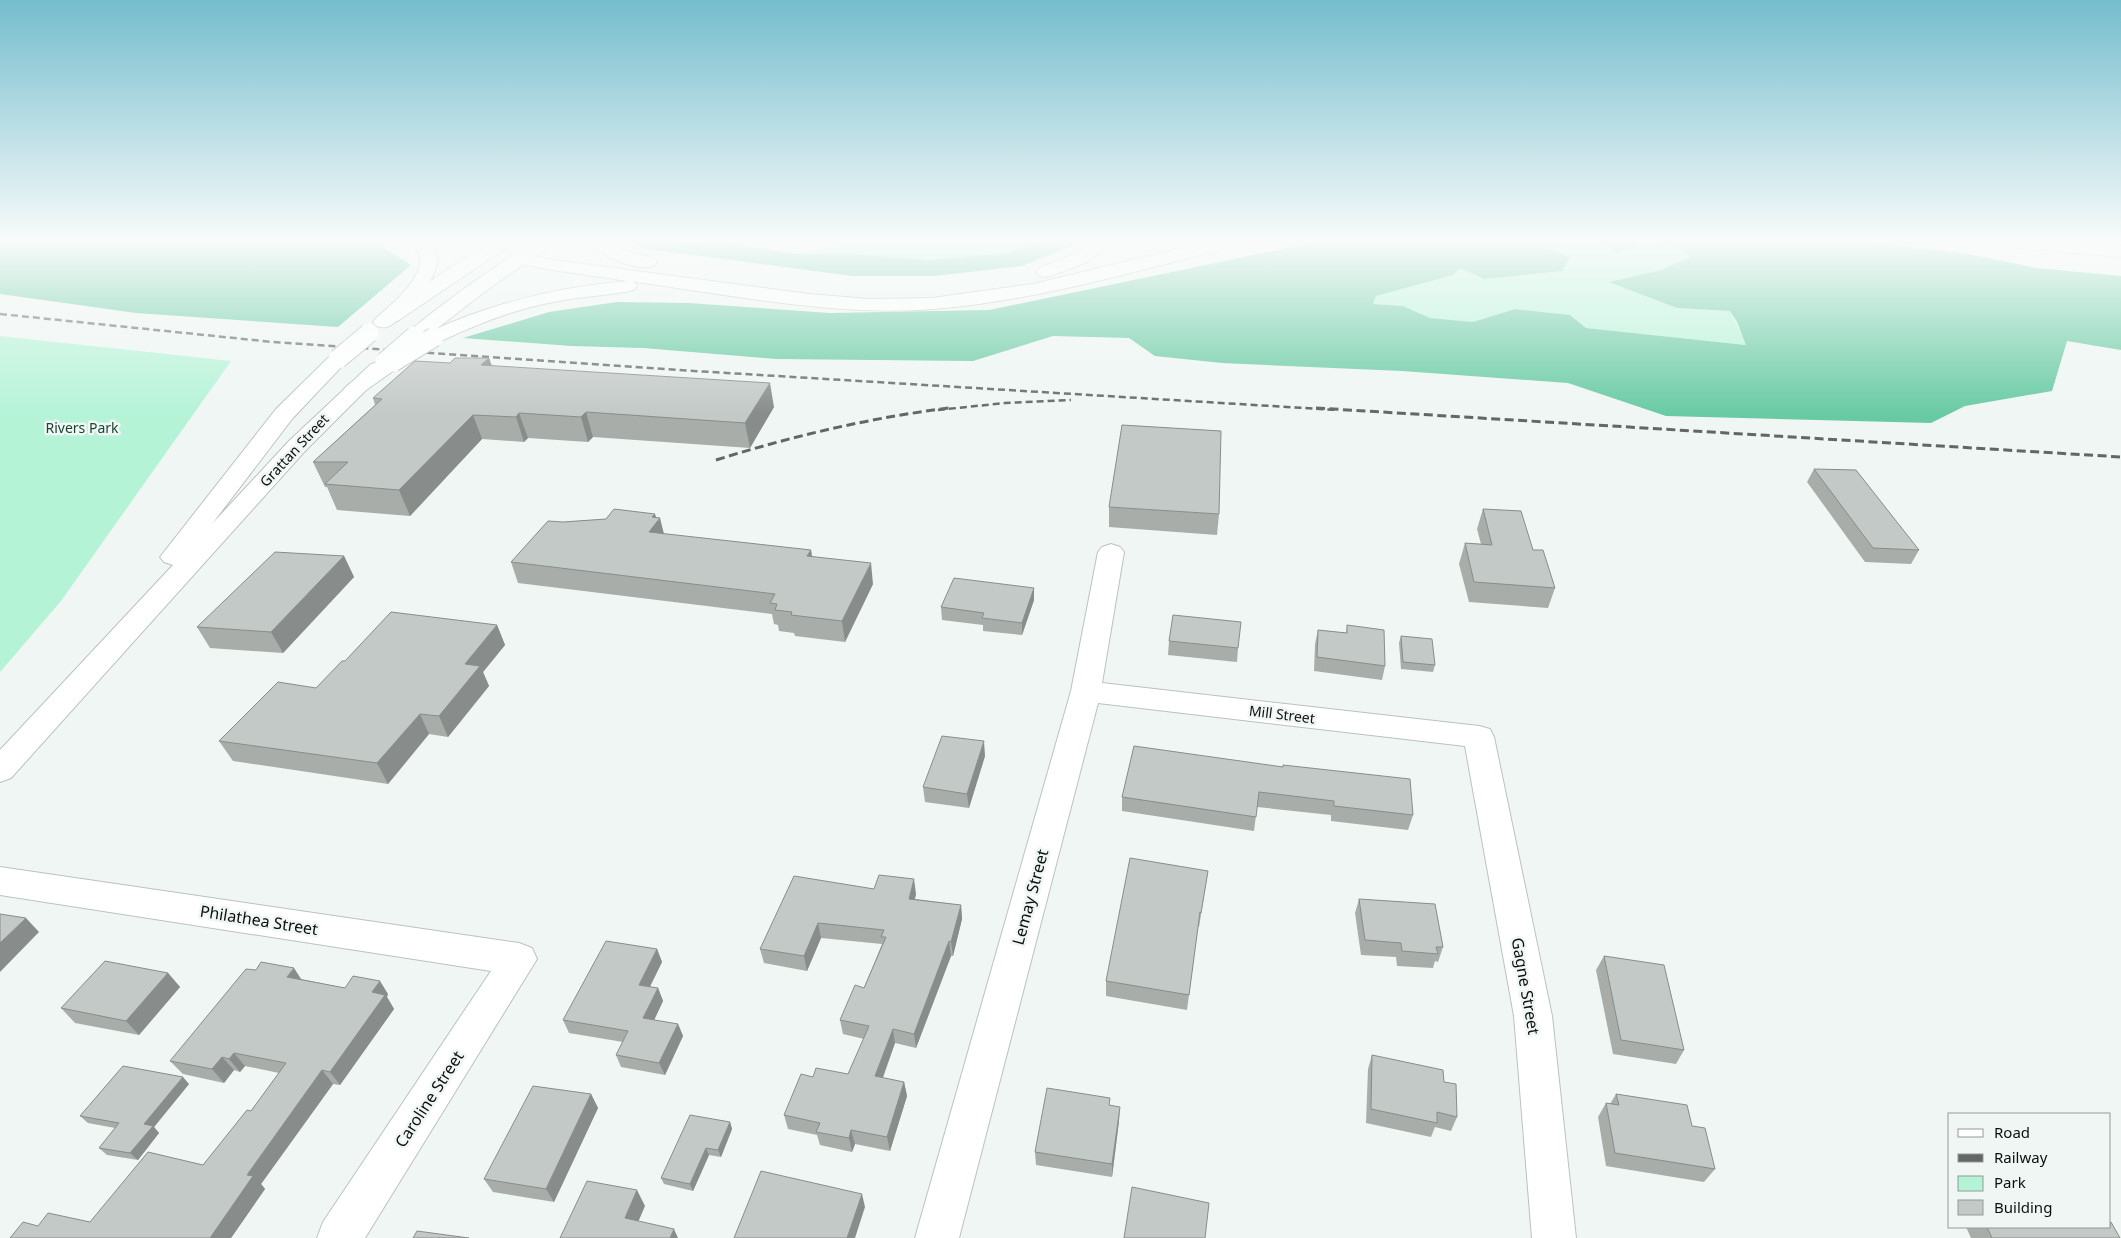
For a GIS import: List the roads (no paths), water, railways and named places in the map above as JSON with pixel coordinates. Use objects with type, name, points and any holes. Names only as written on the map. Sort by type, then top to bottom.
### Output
[{"type":"main road","points":[[376,328],[406,299]]},
{"type":"main road","name":"Grattan Street","points":[[70,694],[258,447],[302,394],[338,359],[376,328],[418,299]]},
{"type":"main road","points":[[424,336],[462,299]]},
{"type":"main road","points":[[424,336],[491,312],[539,299]]},
{"type":"main road","points":[[798,299],[869,305],[932,304],[985,299]]},
{"type":"main road","name":"Grattan Street","points":[[0,770],[297,446],[355,389],[424,336]]},
{"type":"main road","name":"Lemay Street","points":[[937,1238],[1086,691],[1111,552]]},
{"type":"main road","name":"Mill Street","points":[[1086,691],[1479,737]]},
{"type":"main road","name":"Gagne Street","points":[[1479,737],[1533,1016],[1554,1238]]},
{"type":"main road","name":"Philathea Street","points":[[0,881],[519,959]]},
{"type":"main road","name":"Caroline Street","points":[[339,1238],[519,959]]},
{"type":"railway","points":[[0,314],[273,342],[678,370],[1337,410]]},
{"type":"railway","points":[[938,410],[1005,403],[1071,400]]},
{"type":"railway","points":[[716,460],[831,429],[949,408]]},
{"type":"railway","points":[[1316,408],[2121,457]]},
{"type":"park label","name":"Rivers Park","points":[[82,427]]}]
